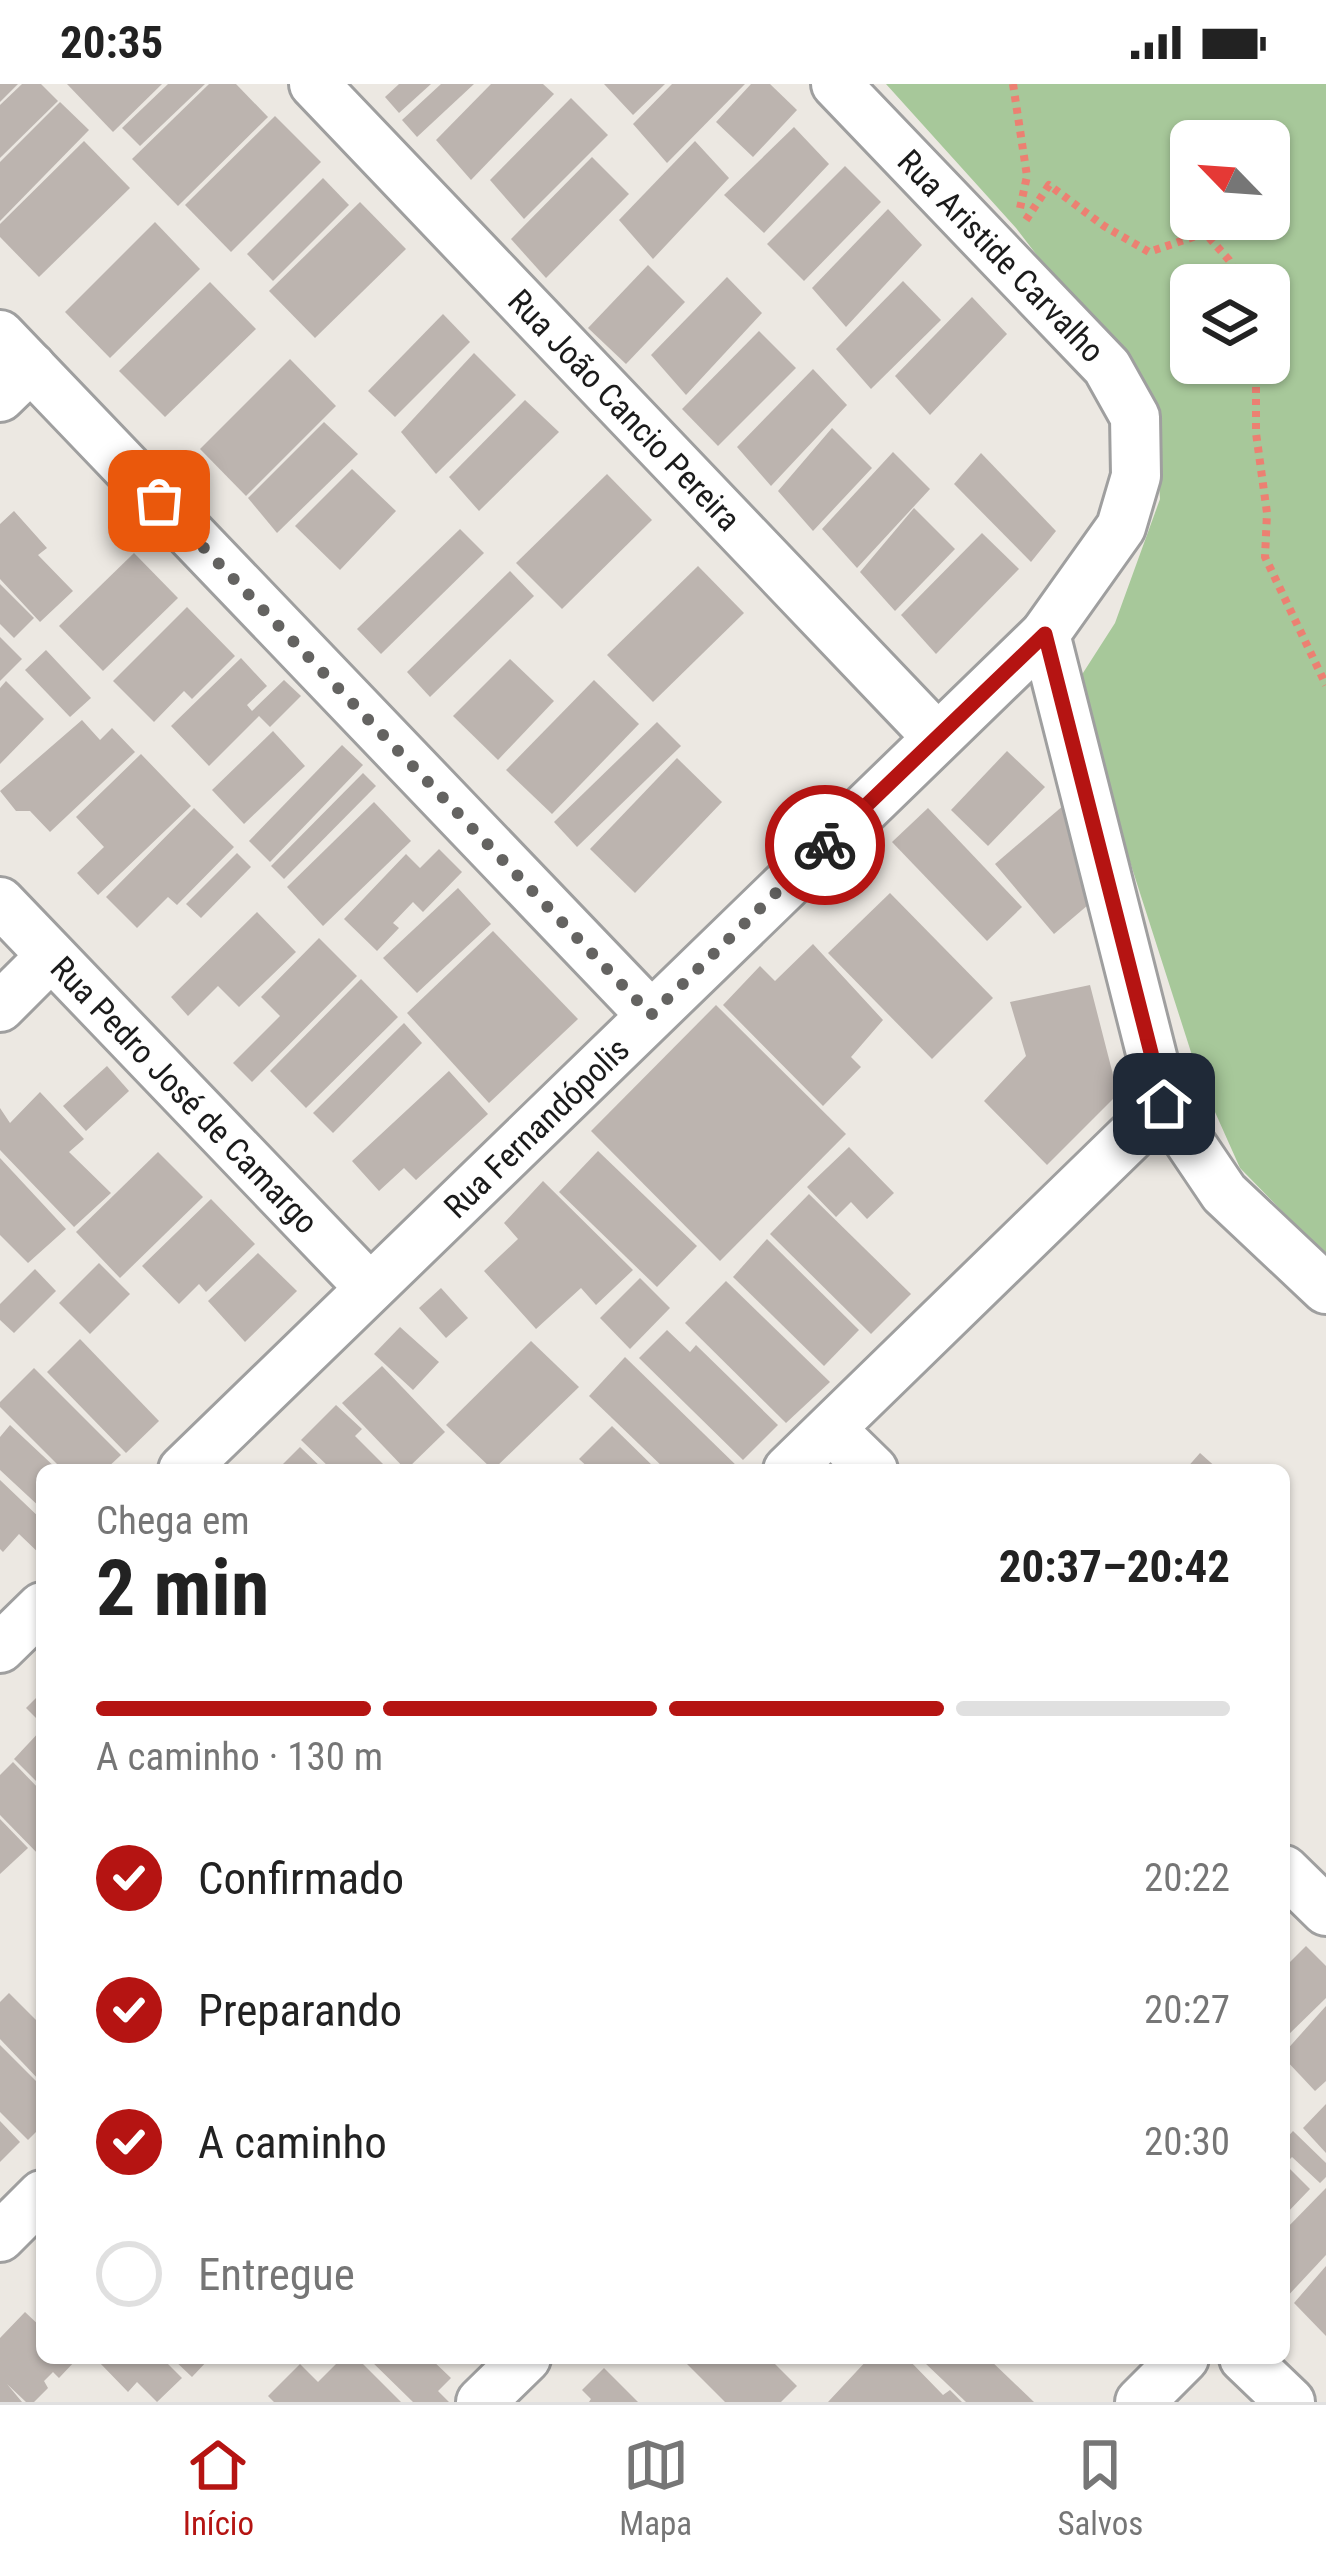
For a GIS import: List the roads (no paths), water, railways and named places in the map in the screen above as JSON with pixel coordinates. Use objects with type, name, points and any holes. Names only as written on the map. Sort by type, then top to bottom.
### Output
[{"type":"street","name":"Rua João Cancio Pereira","points":[[314,84],[936,736]]},
{"type":"street","name":"Rua Aristide Carvalho","points":[[836,84],[1107,367],[1135,417],[1136,476],[1121,527],[1045,634]]},
{"type":"street","points":[[10,366],[651,1015]]},
{"type":"street","name":"Rua Fernandópolis","points":[[189,1464],[1045,634]]},
{"type":"street","points":[[1045,634],[1164,1104],[1224,1192],[1326,1289]]},
{"type":"street","name":"Rua Pedro José de Camargo","points":[[0,902],[370,1288]]},
{"type":"street","points":[[0,1007],[51,956]]},
{"type":"street","points":[[794,1464],[1164,1104]]},
{"type":"street","points":[[831,1429],[867,1464]]},
{"type":"street","points":[[0,1648],[36,1613]]},
{"type":"street","points":[[1290,1876],[1326,1911]]},
{"type":"street","points":[[0,2236],[36,2201]]},
{"type":"street","points":[[482,2402],[520,2364]]},
{"type":"street","points":[[1140,2402],[1178,2364]]},
{"type":"street","points":[[1250,2364],[1290,2402]]}]
